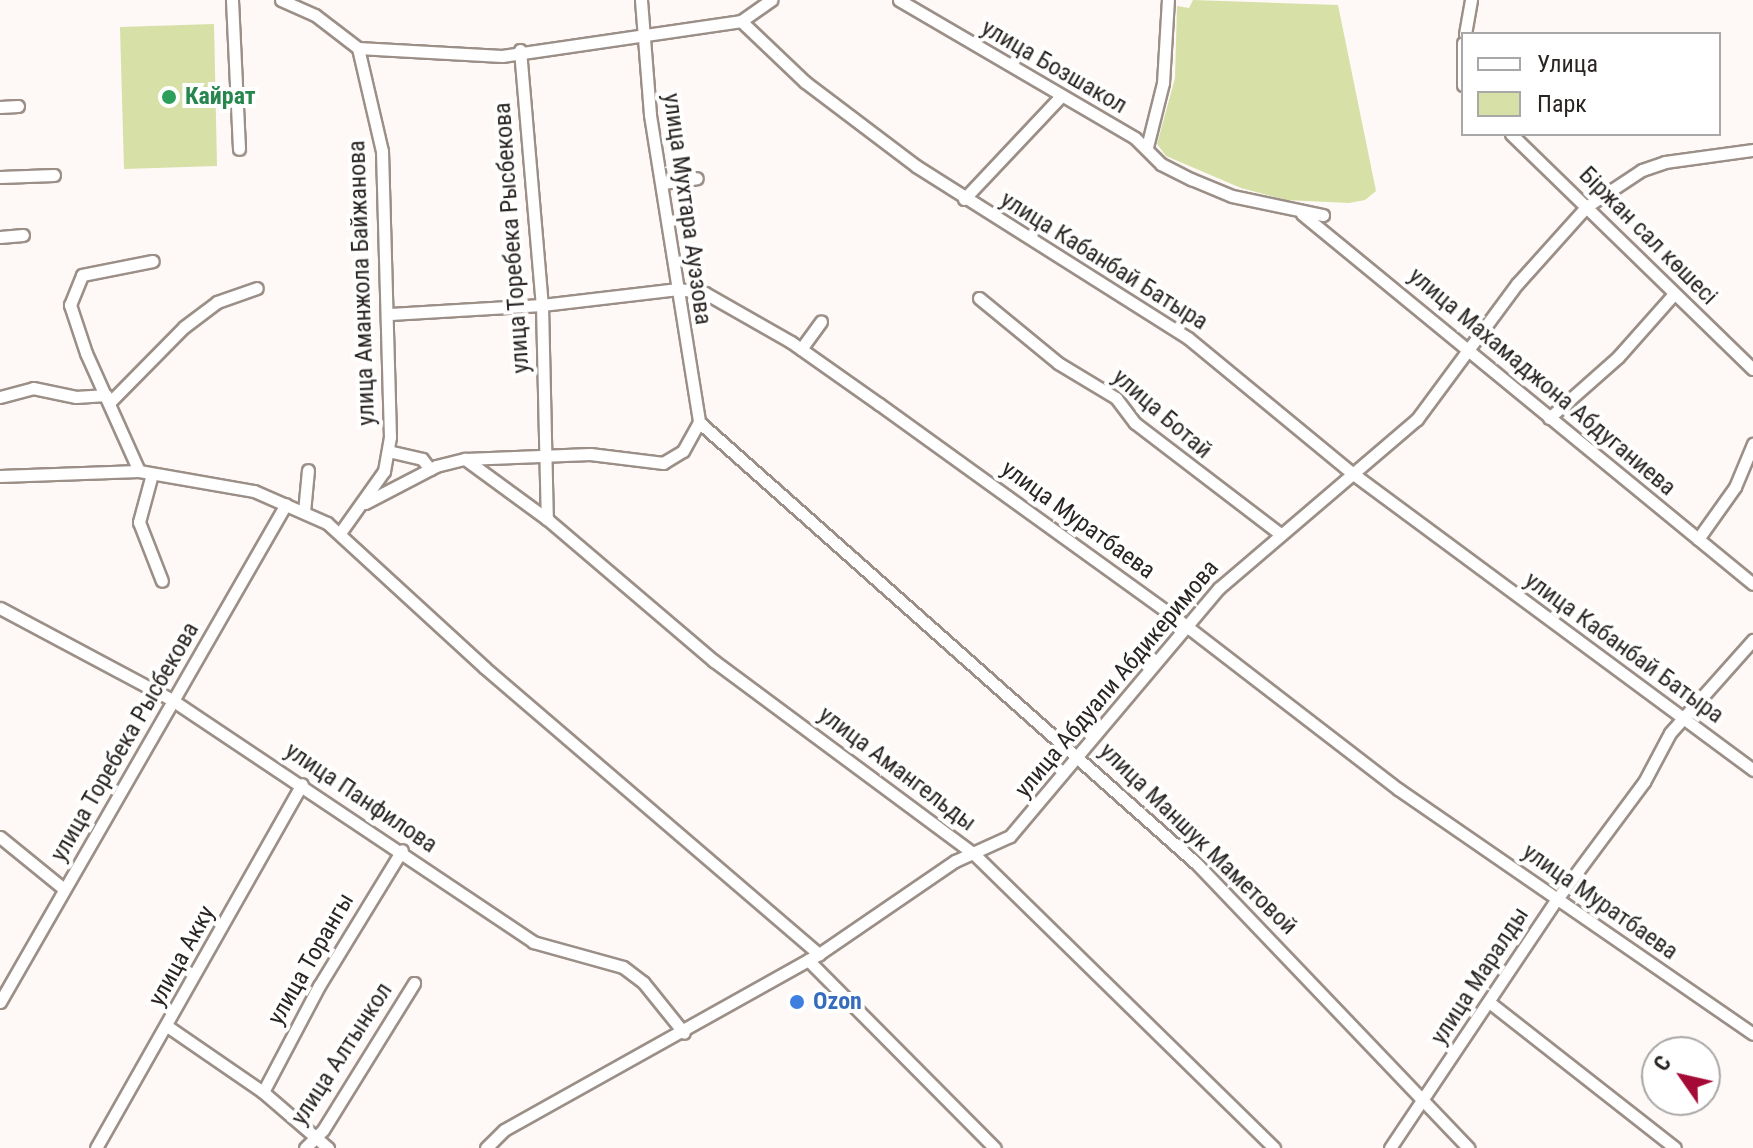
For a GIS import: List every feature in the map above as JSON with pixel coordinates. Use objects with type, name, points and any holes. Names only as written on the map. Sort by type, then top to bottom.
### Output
[{"type":"street","points":[[232,0],[239,149]]},
{"type":"street","points":[[281,0],[315,15],[358,48],[467,57],[502,56],[520,50],[741,21],[771,0]]},
{"type":"street","name":"улица Мухтара Ауэзова","points":[[641,0],[642,34],[678,289],[683,347],[699,422]]},
{"type":"street","name":"улица Бозшакол","points":[[899,0],[1147,147],[1161,164],[1211,189],[1302,214]]},
{"type":"street","points":[[1147,147],[1163,83],[1168,0]]},
{"type":"street","points":[[1465,32],[1471,0]]},
{"type":"street","name":"улица Кабанбай Батыра","points":[[741,21],[805,82],[964,199],[1188,338],[1352,473],[1753,770]]},
{"type":"street","name":"улица Аманжола Байжанова","points":[[358,48],[382,151],[390,314],[388,451],[384,471],[364,504]]},
{"type":"street","name":"улица Торебека Рысбекова","points":[[520,50],[542,305],[547,519]]},
{"type":"street","points":[[964,199],[1060,97]]},
{"type":"street","points":[[0,107],[18,106]]},
{"type":"street","name":"Біржан сал көшесі","points":[[1513,136],[1753,369]]},
{"type":"street","name":"улица Абдуали Абдикеримова","points":[[486,1148],[504,1130],[684,1033],[814,957],[974,854],[1010,836],[1081,757],[1219,588],[1279,533],[1409,427],[1561,230],[1586,207],[1642,170],[1665,162],[1753,150]]},
{"type":"street","points":[[0,177],[54,175]]},
{"type":"street","points":[[663,183],[697,178]]},
{"type":"street","points":[[1302,214],[1323,215]]},
{"type":"street","name":"улица Махамаджона Абдуганиева","points":[[1302,214],[1753,584]]},
{"type":"street","points":[[0,237],[23,235]]},
{"type":"street","points":[[139,471],[70,305],[73,289],[88,273],[153,261]]},
{"type":"street","points":[[0,397],[33,388],[76,397],[108,398],[184,327],[217,302],[257,288]]},
{"type":"street","name":"улица Муратбаева","points":[[390,314],[542,305],[678,289],[705,293],[801,349],[1186,629],[1398,789],[1753,1034]]},
{"type":"street","points":[[1549,418],[1618,357],[1674,294]]},
{"type":"street","name":"улица Ботай","points":[[979,298],[1058,363],[1116,398],[1135,423],[1279,533]]},
{"type":"street","points":[[801,349],[821,321]]},
{"type":"street","points":[[340,533],[364,504],[430,469],[465,459],[547,455],[590,454],[663,463],[683,451],[699,422]]},
{"type":"street","name":"улица Маншук Маметовой","points":[[699,422],[983,679],[1081,757],[1197,864],[1468,1148]]},
{"type":"street","points":[[1698,539],[1735,487],[1753,444]]},
{"type":"street","points":[[388,451],[422,459],[430,469]]},
{"type":"street","name":"улица Амангельды","points":[[465,459],[547,519],[714,661],[974,854],[1274,1148]]},
{"type":"street","points":[[304,512],[308,470]]},
{"type":"street","points":[[0,476],[139,471],[254,491],[304,512],[340,533],[485,668],[814,957],[995,1148]]},
{"type":"street","points":[[152,474],[139,522],[162,581]]},
{"type":"street","name":"улица Торебека Рысбекова","points":[[0,1002],[5,982],[64,889],[286,504]]},
{"type":"street","name":"улица Панфилова","points":[[0,608],[172,700],[402,850],[533,942],[623,967],[643,982],[684,1033]]},
{"type":"street","name":"улица Маралды","points":[[1390,1148],[1557,899],[1629,804],[1683,719],[1753,640]]},
{"type":"street","name":"улица Акку","points":[[96,1148],[302,784]]},
{"type":"street","points":[[0,837],[64,889]]},
{"type":"street","name":"улица Торангы","points":[[263,1092],[319,986],[402,850]]},
{"type":"street","name":"улица Алтынкол","points":[[305,1148],[315,1139],[414,983]]},
{"type":"street","points":[[1489,1002],[1675,1148]]},
{"type":"street","points":[[167,1026],[263,1092],[328,1148]]},
{"type":"green space","points":[[1193,0],[1338,5],[1376,191],[1365,200],[1349,203],[1286,200],[1241,188],[1166,156],[1157,144],[1175,78],[1177,6],[1189,8]]},
{"type":"green space","name":"Кайрат","points":[[214,24],[217,166],[124,169],[120,27]]},
{"type":"place","name":"Кайрат","points":[[169,97]]},
{"type":"place","name":"Ozon","points":[[797,1002]]}]
